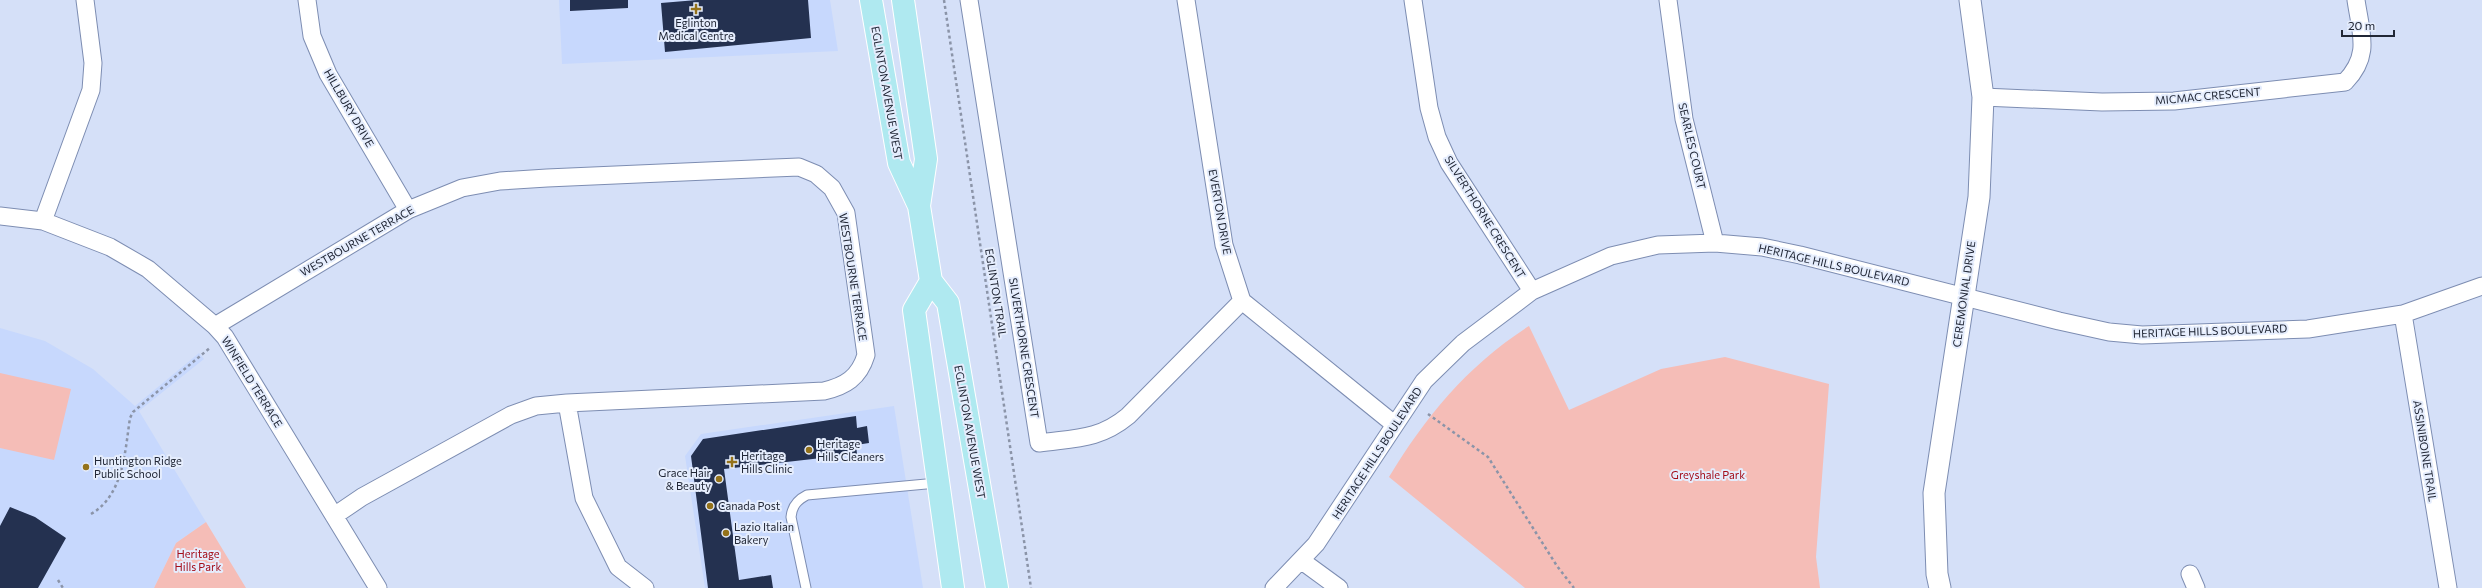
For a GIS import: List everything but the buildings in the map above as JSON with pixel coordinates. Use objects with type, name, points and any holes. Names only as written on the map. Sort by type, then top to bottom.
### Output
[{"type":"main road","name":"EGLINTON AVENUE WEST","points":[[871,0],[899,163],[919,206],[931,281],[948,303],[997,588]]},
{"type":"main road","name":"EGLINTON AVENUE WEST","points":[[903,0],[926,159],[919,206]]},
{"type":"main road","points":[[931,281],[914,310],[937,483],[953,588]]},
{"type":"street","points":[[43,221],[91,90],[93,63],[85,0]]},
{"type":"street","name":"HILLBURY DRIVE","points":[[307,0],[312,36],[328,74],[408,210]]},
{"type":"street","name":"SILVERTHORNE CRESCENT","points":[[970,0],[1039,443],[1096,435],[1114,427],[1128,416],[1242,301]]},
{"type":"street","name":"EVERTON DRIVE","points":[[1186,0],[1224,245],[1242,301]]},
{"type":"street","name":"SILVERTHORNE CRESCENT","points":[[1413,0],[1429,108],[1437,137],[1449,163],[1532,291]]},
{"type":"street","name":"SEARLES COURT","points":[[1668,0],[1684,119],[1715,243]]},
{"type":"street","name":"CEREMONIAL DRIVE","points":[[1940,588],[1937,574],[1934,493],[1979,197],[1984,96],[1970,0]]},
{"type":"street","name":"MICMAC CRESCENT","points":[[1984,96],[2102,102],[2174,101],[2345,82],[2361,61],[2362,41],[2356,0]]},
{"type":"street","name":"WESTBOURNE TERRACE","points":[[220,331],[408,210],[462,188],[500,181],[547,178],[799,168],[816,174],[832,188],[846,213],[866,355],[861,368],[853,379],[845,385],[824,391],[567,403],[536,406],[511,415],[362,497],[334,516]]},
{"type":"street","name":"WINFIELD TERRACE","points":[[0,216],[43,221],[110,247],[148,268],[220,331],[378,588]]},
{"type":"street","name":"HERITAGE HILLS BOULEVARD","points":[[1274,588],[1302,561],[1340,511],[1394,424],[1424,381],[1463,343],[1532,291],[1611,256],[1658,245],[1715,243],[1762,247],[1800,255],[2109,332],[2142,335],[2308,328],[2403,314],[2482,286]]},
{"type":"street","points":[[1242,301],[1394,424]]},
{"type":"street","name":"ASSINIBOINE TRAIL","points":[[2403,314],[2448,588]]},
{"type":"street","points":[[567,403],[584,498],[618,567],[645,588]]},
{"type":"street","points":[[1302,561],[1340,588]]},
{"type":"lane","points":[[806,588],[791,517],[794,505],[798,500],[807,495],[937,483]]},
{"type":"path","name":"EGLINTON TRAIL","points":[[944,0],[1031,588]]},
{"type":"path","points":[[91,514],[104,502],[115,487],[124,464],[130,418],[133,412],[220,331]]},
{"type":"path","points":[[1428,414],[1488,456],[1557,566],[1574,588]]},
{"type":"path","points":[[58,580],[63,588]]},
{"type":"shaded area","points":[[559,0],[830,0],[838,51],[562,64]]},
{"type":"shaded area","name":"Huntington Ridge Public School","points":[[0,328],[45,341],[93,369],[135,406],[199,353],[204,359],[139,411],[206,522],[176,543],[154,588],[0,588]]},
{"type":"shaded area","points":[[894,406],[923,588],[705,588],[685,456],[701,434]]},
{"type":"green space","name":"Greyshale Park","points":[[1529,326],[1569,410],[1661,369],[1725,357],[1829,384],[1816,557],[1820,588],[1525,588],[1389,477],[1418,433],[1450,393],[1487,357]]},
{"type":"green space","points":[[0,373],[71,389],[54,460],[0,448]]},
{"type":"green space","name":"Heritage Hills Park","points":[[206,522],[246,588],[154,588],[176,543]]},
{"type":"place","name":"Eglinton Medical Centre","points":[[696,9]]},
{"type":"place","name":"Heritage Hills Cleaners","points":[[809,450]]},
{"type":"place","name":"Heritage Hills Clinic","points":[[732,462]]},
{"type":"place","name":"Huntington Ridge Public School","points":[[86,467]]},
{"type":"place","name":"Grace Hair & Beauty","points":[[719,479]]},
{"type":"place","name":"Canada Post","points":[[710,506]]},
{"type":"place","name":"Lazio Italian Bakery","points":[[726,533]]}]
